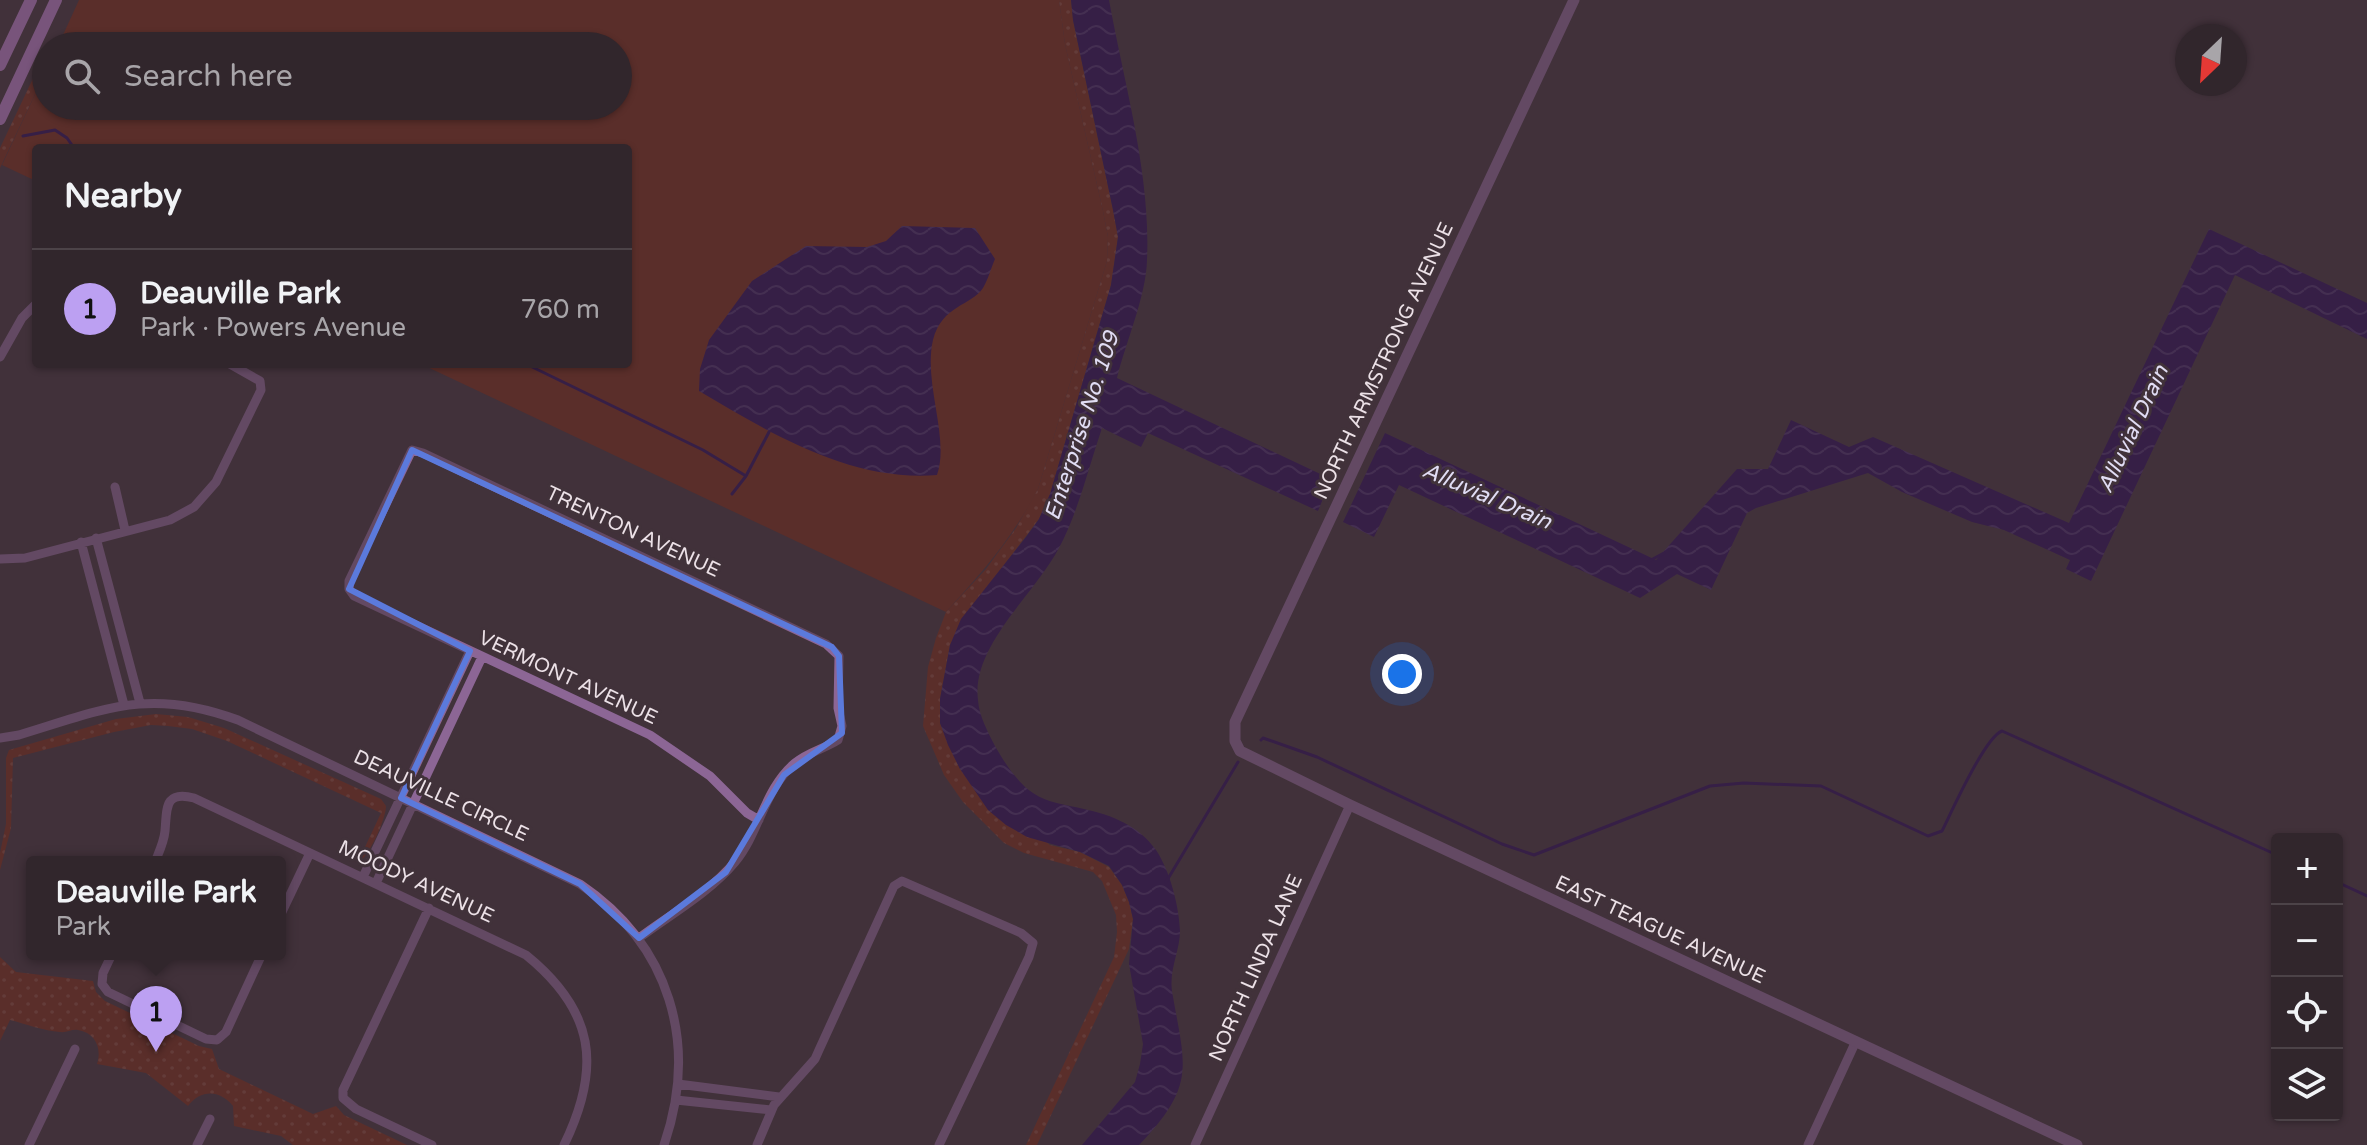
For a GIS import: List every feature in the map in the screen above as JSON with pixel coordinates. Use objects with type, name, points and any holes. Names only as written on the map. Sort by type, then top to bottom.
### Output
[{"type":"main road","points":[[0,65],[31,0]]},
{"type":"main road","points":[[41,32],[56,0]]},
{"type":"main road","points":[[0,119],[32,51]]},
{"type":"street","name":"NORTH ARMSTRONG AVENUE","points":[[1235,740],[1235,722],[1574,0]]},
{"type":"street","points":[[0,357],[22,318],[32,308]]},
{"type":"street","points":[[0,559],[25,558],[170,520],[194,507],[216,482],[261,390],[260,381],[237,368]]},
{"type":"street","name":"VERMONT AVENUE","points":[[412,450],[349,581],[349,589],[354,596],[625,721],[710,776],[747,813],[759,820]]},
{"type":"street","name":"TRENTON AVENUE","points":[[412,450],[697,582],[836,651],[839,656],[838,708],[842,733],[838,740],[795,763],[772,790],[759,820]]},
{"type":"street","points":[[115,487],[125,530]]},
{"type":"street","points":[[96,538],[140,703]]},
{"type":"street","points":[[81,542],[124,705]]},
{"type":"street","points":[[363,877],[470,651]]},
{"type":"street","points":[[376,883],[482,657]]},
{"type":"street","name":"DEAUVILLE CIRCLE","points":[[0,738],[124,705],[184,704],[208,709],[238,720],[580,884],[604,900],[639,938],[666,989],[676,1021],[678,1084],[664,1145]]},
{"type":"street","name":"EAST TEAGUE AVENUE","points":[[1235,740],[1240,751],[1350,805],[2077,1145]]},
{"type":"street","name":"MOODY AVENUE","points":[[157,856],[165,834],[168,803],[182,795],[194,798],[510,946],[548,974],[578,1017],[587,1062],[583,1103],[564,1145]]},
{"type":"street","name":"NORTH LINDA LANE","points":[[1195,1145],[1350,805]]},
{"type":"street","points":[[639,938],[726,872],[747,844],[759,820]]},
{"type":"street","points":[[286,903],[310,853]]},
{"type":"street","points":[[757,1145],[779,1097],[815,1059],[894,886],[902,881],[1021,933],[1033,943],[939,1145]]},
{"type":"street","points":[[429,908],[346,1083],[343,1098],[356,1109],[432,1145]]},
{"type":"street","points":[[109,960],[102,984],[108,992],[206,1039],[217,1040],[226,1032],[259,960]]},
{"type":"street","points":[[1808,1145],[1856,1041]]},
{"type":"street","points":[[29,1145],[75,1049]]},
{"type":"street","points":[[678,1084],[779,1097]]},
{"type":"street","points":[[676,1100],[771,1110]]},
{"type":"street","points":[[197,1145],[210,1119]]},
{"type":"highlighted area","points":[[412,450],[832,647],[839,656],[842,733],[784,775],[726,872],[639,938],[580,884],[401,798],[470,651],[349,589]]},
{"type":"shaded area","points":[[79,0],[1059,0],[1065,44],[1108,237],[1107,261],[1038,489],[996,554],[946,612],[429,368],[632,368],[632,144],[32,144],[32,179],[2,165],[32,101],[32,120],[632,120],[632,32],[64,32]]},
{"type":"shaded area","points":[[1059,0],[1071,0],[1118,237],[1111,285],[1050,494],[1039,519],[995,577],[950,645],[940,699],[940,723],[960,769],[1050,845],[1080,852],[1109,867],[1122,885],[1133,919],[1129,949],[1037,1145],[1026,1145],[1114,957],[1116,915],[1102,881],[1093,872],[1024,853],[1004,843],[963,802],[944,775],[923,726],[928,667],[946,612],[986,569],[1016,528],[1038,489],[1107,261],[1108,237],[1065,44]]},
{"type":"shaded area","points":[[32,81],[32,101],[0,168],[0,148]]},
{"type":"shaded area","points":[[156,714],[188,717],[224,728],[381,799],[386,806],[383,820],[367,854],[357,864],[381,813],[227,741],[192,729],[151,725],[13,758],[11,828],[0,870],[6,824],[6,758],[9,750],[116,719]]},
{"type":"shaded area","points":[[0,957],[16,972],[93,981],[96,992],[105,1001],[199,1046],[212,1049],[219,1069],[313,1114],[336,1106],[344,1115],[407,1145],[293,1145],[281,1136],[234,1126],[233,1106],[216,1094],[205,1094],[188,1106],[146,1073],[97,1064],[99,1053],[96,1042],[89,1034],[78,1030],[54,1031],[10,1020],[0,1041]]},
{"type":"water","name":"Enterprise No. 109","points":[[1071,0],[1109,0],[1141,162],[1147,228],[1146,274],[1117,378],[1331,479],[1318,511],[1148,433],[1141,447],[1102,428],[1066,534],[1048,566],[994,640],[978,680],[978,700],[984,724],[1002,759],[1022,783],[1045,799],[1105,815],[1133,828],[1156,850],[1169,878],[1180,931],[1171,983],[1183,1057],[1182,1074],[1170,1106],[1139,1145],[1082,1145],[1135,1082],[1140,1064],[1143,1044],[1129,964],[1133,919],[1122,885],[1109,866],[1080,852],[1027,837],[988,810],[960,769],[940,723],[940,699],[950,645],[961,619],[1039,519],[1050,494],[1111,285],[1118,237]]},
{"type":"water","points":[[902,226],[975,228],[995,259],[983,288],[943,320],[933,340],[931,374],[940,444],[937,475],[905,475],[843,463],[783,438],[699,391],[700,369],[709,340],[752,281],[806,246],[867,247],[886,241]]},
{"type":"water","points":[[2209,229],[2367,303],[2367,339],[2235,275],[2091,581],[2066,569],[2070,560],[2004,530],[1972,522],[1902,492],[1868,473],[1747,513],[1711,590],[1677,574],[1640,598],[1399,485],[1374,537],[1343,522],[1385,433],[1656,560],[1737,469],[1768,469],[1791,420],[1849,447],[1873,437],[2069,523]]},
{"type":"waterway","points":[[23,136],[55,130],[71,144]]},
{"type":"waterway","points":[[534,368],[703,450],[746,476]]},
{"type":"waterway","name":"Alluvial Drain","points":[[732,494],[746,476],[769,432]]},
{"type":"waterway","name":"Alluvial Drain","points":[[1649,561],[1664,553]]},
{"type":"waterway","points":[[1261,740],[1263,738],[1317,757],[1502,844],[1534,855],[1710,786],[1744,783],[1821,786],[1928,836],[1942,831],[1978,760],[2002,731],[2271,852]]},
{"type":"waterway","points":[[1166,882],[1238,762]]},
{"type":"waterway","points":[[2343,885],[2367,896]]},
{"type":"place","name":"Deauville Park","points":[[156,1052]]}]
